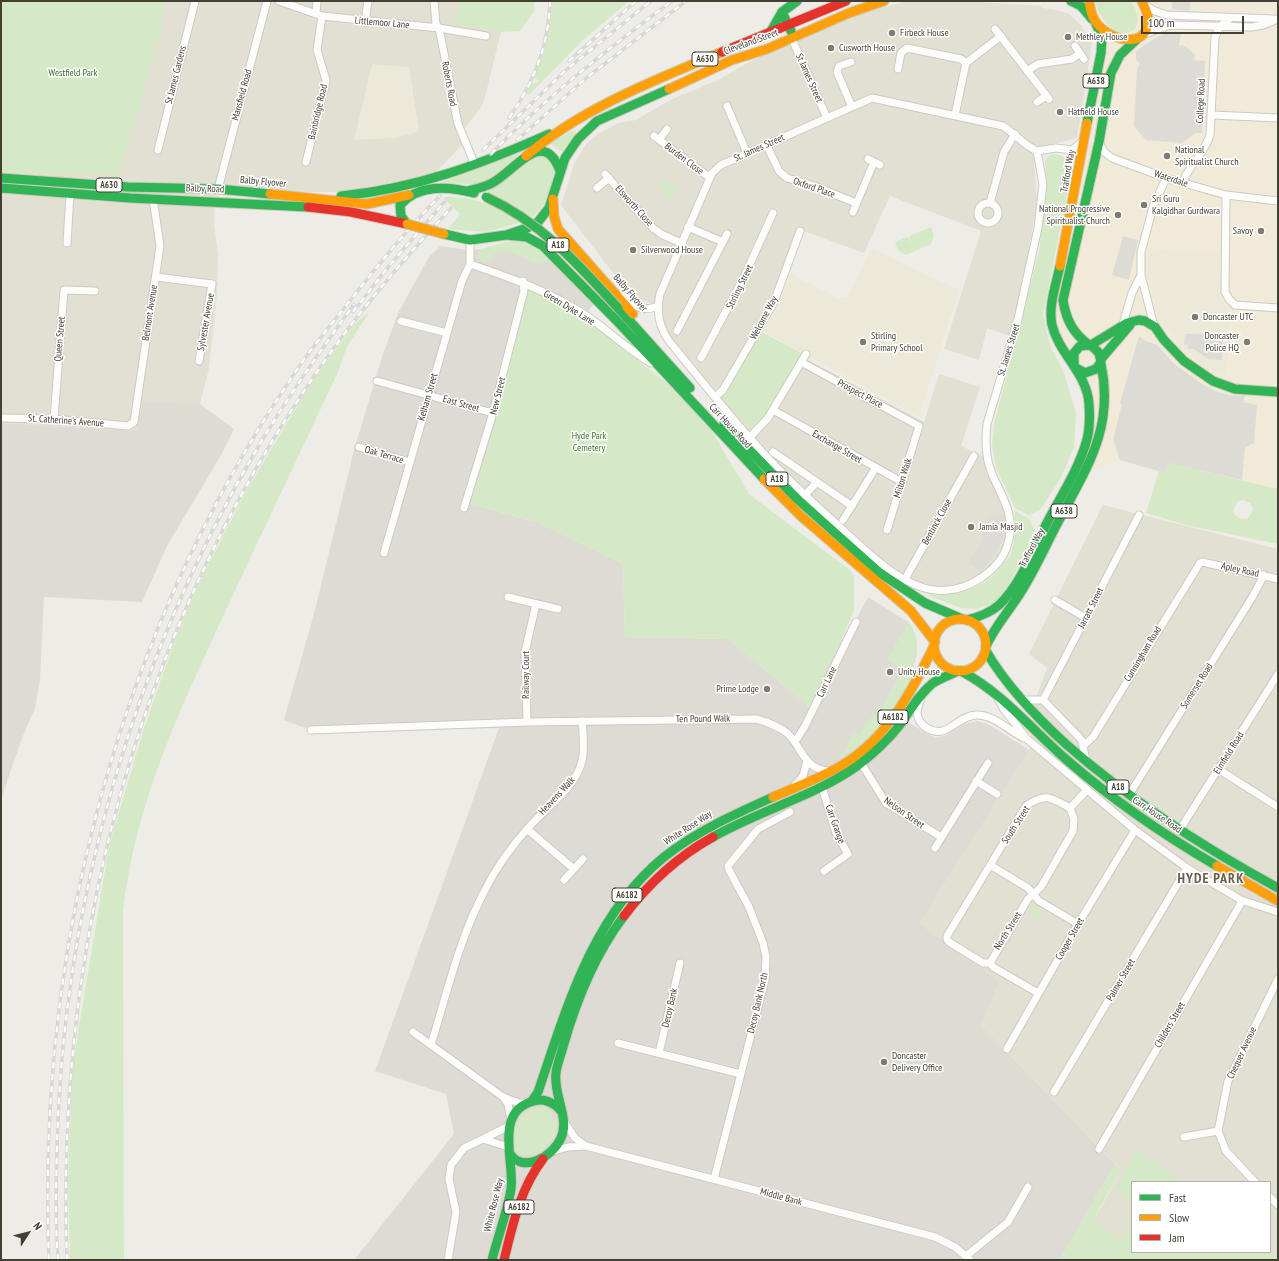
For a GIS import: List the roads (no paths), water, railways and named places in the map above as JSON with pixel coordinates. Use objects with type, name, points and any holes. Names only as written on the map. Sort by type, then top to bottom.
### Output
[{"type":"main road","points":[[770,33],[782,12],[797,1]]},
{"type":"main road","name":"Cleveland Street","points":[[475,165],[517,149],[567,126],[667,76],[846,1]]},
{"type":"main road","name":"Cleveland Street","points":[[560,171],[571,147],[598,121],[732,60],[792,39],[849,13],[884,1]]},
{"type":"main road","points":[[1071,1],[1085,10],[1104,32],[1126,41],[1139,38]]},
{"type":"main road","name":"A638","points":[[1089,1],[1094,22]]},
{"type":"main road","name":"A638","points":[[1139,38],[1147,29],[1148,23],[1146,11],[1142,1]]},
{"type":"main road","points":[[782,12],[787,26],[793,32],[808,31]]},
{"type":"main road","name":"Trafford Way","points":[[964,619],[996,609],[1006,597],[1015,584],[1075,468],[1086,443],[1090,424],[1090,402],[1086,387],[1075,366],[1058,342],[1052,325],[1051,312],[1075,194],[1102,47],[1102,38],[1094,22]]},
{"type":"main road","name":"Trafford Way","points":[[986,649],[990,637],[1020,594],[1096,450],[1103,428],[1107,403],[1099,351],[1080,339],[1067,322],[1062,300],[1099,142],[1111,73],[1120,55],[1139,38]]},
{"type":"main road","name":"Cleveland Street","points":[[526,156],[567,126]]},
{"type":"main road","name":"Balby Flyover","points":[[407,224],[470,240],[506,235],[527,228],[538,222],[549,208],[560,171],[556,159],[549,152],[538,151],[526,156],[492,184],[467,190]]},
{"type":"main road","name":"Balby Flyover","points":[[306,198],[356,195],[401,188],[475,165]]},
{"type":"main road","name":"Balby Road","points":[[1,178],[128,187],[218,189]]},
{"type":"main road","name":"A630","points":[[128,187],[141,189],[153,198]]},
{"type":"main road","name":"Balby Road","points":[[1,188],[70,194],[217,200],[288,205],[351,212],[407,224]]},
{"type":"main road","name":"Balby Flyover","points":[[218,189],[367,204],[446,188],[467,190],[507,205],[523,214],[560,247],[618,308]]},
{"type":"main road","points":[[217,200],[218,189]]},
{"type":"main road","points":[[407,224],[401,216],[400,205],[409,195]]},
{"type":"main road","name":"Balby Flyover","points":[[553,196],[554,216],[558,229],[649,332],[703,402]]},
{"type":"main road","name":"Carr House Road","points":[[506,235],[527,237],[543,246],[617,321],[771,486],[807,521],[911,611],[928,631],[934,644]]},
{"type":"main road","name":"Carr House Road","points":[[618,308],[703,402],[797,499],[880,573],[925,603],[964,619]]},
{"type":"main road","points":[[1134,320],[1095,371],[1085,373],[1075,366],[1074,353],[1077,349],[1090,345],[1111,334],[1123,324],[1134,320],[1144,321],[1154,326],[1175,352],[1198,371],[1221,386],[1239,390],[1278,392]]},
{"type":"main road","points":[[964,619],[979,627],[985,636],[986,649],[983,658],[976,666],[960,671],[946,666],[939,659],[934,644],[938,632],[943,625],[951,621],[964,619]]},
{"type":"main road","name":"White Rose Way","points":[[492,1260],[511,1190],[513,1175],[509,1150],[510,1124],[516,1112],[530,1102],[538,1092],[574,988],[592,947],[611,915],[633,886],[663,858],[687,841],[737,812],[832,771],[850,760],[880,734],[901,707],[934,644]]},
{"type":"main road","name":"Carr House Road","points":[[986,649],[998,672],[1022,700],[1086,761],[1129,795],[1179,831],[1278,888]]},
{"type":"main road","name":"Carr House Road","points":[[960,671],[974,676],[995,691],[1060,753],[1103,790],[1142,820],[1278,901]]},
{"type":"main road","name":"White Rose Way","points":[[504,1260],[520,1203],[531,1174],[543,1158],[552,1151],[561,1139],[562,1116],[556,1086],[556,1073],[583,988],[601,948],[635,900],[658,875],[695,847],[734,826],[822,788],[861,763],[894,733],[930,685],[942,678],[960,671]]},
{"type":"main road","points":[[530,1102],[548,1101],[554,1104],[562,1116]]},
{"type":"main road","name":"White Rose Way","points":[[509,1150],[518,1162],[526,1163],[543,1158]]},
{"type":"street","name":"St James Gardens","points":[[158,150],[195,1]]},
{"type":"street","name":"Mansfield Road","points":[[218,189],[267,1]]},
{"type":"street","name":"Littlemoor Lane","points":[[279,1],[319,15],[365,22],[439,28],[486,36]]},
{"type":"street","name":"Bainbridge Road","points":[[306,162],[326,80],[317,50],[319,15],[317,1]]},
{"type":"street","points":[[365,22],[368,1]]},
{"type":"street","name":"Roberts Road","points":[[434,1],[436,24],[439,28],[458,124],[475,165]]},
{"type":"street","points":[[1142,1],[1155,11],[1164,15],[1278,19]]},
{"type":"street","name":"College Road","points":[[1182,183],[1187,170],[1204,149],[1210,135],[1215,37],[1220,26],[1231,18]]},
{"type":"street","points":[[1139,38],[1167,25],[1258,27],[1278,19]]},
{"type":"street","points":[[1206,26],[1214,31],[1215,37]]},
{"type":"street","points":[[995,29],[1047,97],[1037,102]]},
{"type":"street","points":[[955,115],[966,63],[1001,36]]},
{"type":"street","name":"St James Street","points":[[792,39],[827,118]]},
{"type":"street","points":[[1027,71],[1038,64],[1082,56],[1075,46]]},
{"type":"street","points":[[898,69],[901,53],[907,48],[961,59],[966,63]]},
{"type":"street","points":[[851,62],[839,66],[837,72],[852,106]]},
{"type":"street","name":"St. James Street","points":[[872,98],[1003,126],[1030,148],[1037,151],[1043,184],[1038,228],[1018,320],[987,424],[985,436],[988,461],[992,474],[1007,503],[1010,521],[1009,542],[996,566],[987,575],[964,586],[943,590],[931,590],[905,579],[883,564],[805,495],[750,437],[663,334],[658,316],[660,294],[709,177],[721,165],[827,118],[872,98]]},
{"type":"street","points":[[727,106],[747,153]]},
{"type":"street","points":[[1212,115],[1278,118]]},
{"type":"street","name":"Burden Close","points":[[667,129],[657,138],[709,177]]},
{"type":"street","points":[[990,203],[1004,152],[1014,134]]},
{"type":"street","points":[[1037,151],[1056,148],[1072,150],[1084,140]]},
{"type":"street","name":"Waterdale","points":[[1099,142],[1103,151],[1112,158],[1166,178],[1226,195],[1278,202]]},
{"type":"street","name":"Oxford Place","points":[[766,144],[778,171],[787,178],[814,186],[856,203]]},
{"type":"street","points":[[1093,167],[1103,159],[1112,158]]},
{"type":"street","points":[[852,212],[874,162]]},
{"type":"street","name":"Elsworth Close","points":[[597,188],[607,176],[660,234],[681,243]]},
{"type":"street","points":[[1154,326],[1141,275],[1140,260],[1153,207],[1166,178]]},
{"type":"street","points":[[67,243],[70,194]]},
{"type":"street","points":[[1226,195],[1225,292],[1235,305],[1278,308]]},
{"type":"street","name":"Belmont Avenue","points":[[130,425],[134,422],[160,246],[153,198]]},
{"type":"street","name":"Stirling Street","points":[[701,358],[734,298],[773,213]]},
{"type":"street","points":[[688,227],[723,242]]},
{"type":"street","name":"Welcome Way","points":[[715,397],[725,386],[771,307],[800,231]]},
{"type":"street","points":[[677,331],[727,234]]},
{"type":"street","name":"Kelham Street","points":[[384,553],[462,281],[470,264],[470,240]]},
{"type":"street","name":"Green Dyke Lane","points":[[470,264],[523,281],[587,316],[623,345],[659,367]]},
{"type":"street","points":[[590,264],[638,308],[651,309],[658,306]]},
{"type":"street","points":[[1123,324],[1132,293],[1141,275]]},
{"type":"street","name":"Sylvester Avenue","points":[[156,277],[212,284],[199,361]]},
{"type":"street","name":"New Street","points":[[464,508],[493,413],[524,290],[523,281]]},
{"type":"street","name":"Queen Street","points":[[54,419],[64,290],[94,291]]},
{"type":"street","points":[[401,321],[447,333]]},
{"type":"street","points":[[750,437],[764,424],[806,354]]},
{"type":"street","name":"Prospect Place","points":[[801,362],[919,426]]},
{"type":"street","name":"East Street","points":[[377,382],[493,413]]},
{"type":"street","name":"Exchange Street","points":[[773,410],[875,469],[902,482]]},
{"type":"street","name":"St. Catherine's Avenue","points":[[1,418],[54,419],[130,425]]},
{"type":"street","name":"Milton Walk","points":[[887,530],[919,426]]},
{"type":"street","name":"Oak Terrace","points":[[358,447],[409,462]]},
{"type":"street","points":[[773,452],[852,506]]},
{"type":"street","name":"Bentinck Close","points":[[905,579],[974,456]]},
{"type":"street","points":[[969,465],[976,469]]},
{"type":"street","points":[[843,520],[875,469]]},
{"type":"street","points":[[805,495],[817,482]]},
{"type":"street","name":"Jarratt Street","points":[[1043,700],[1139,515]]},
{"type":"street","name":"Apley Road","points":[[1202,562],[1278,578]]},
{"type":"street","name":"Cunningham Road","points":[[1083,746],[1093,737],[1198,565],[1202,562]]},
{"type":"street","name":"Somerset Road","points":[[1129,795],[1264,576]]},
{"type":"street","points":[[508,597],[558,608]]},
{"type":"street","points":[[1055,600],[1086,618]]},
{"type":"street","name":"Railway Court","points":[[527,722],[525,652],[536,604]]},
{"type":"street","name":"Carr Lane","points":[[795,742],[805,726],[856,622]]},
{"type":"street","name":"Elmfield Road","points":[[1179,831],[1278,674]]},
{"type":"street","points":[[995,691],[1004,710],[1028,740]]},
{"type":"street","points":[[921,696],[917,712],[918,718],[922,724],[932,730],[945,730],[959,720],[977,715],[992,719],[1028,740],[1135,830],[1187,868],[1241,900],[1274,911],[1278,917]]},
{"type":"street","points":[[1022,700],[1043,700],[1079,737],[1083,746],[1086,761]]},
{"type":"street","points":[[992,719],[999,718],[1004,710]]},
{"type":"street","name":"Ten Pound Walk","points":[[582,721],[756,719],[781,729],[795,742],[807,761],[817,770],[832,771]]},
{"type":"street","points":[[310,730],[582,721]]},
{"type":"street","name":"Heavens Walk","points":[[431,1045],[472,917],[494,874],[527,829],[574,780],[582,761],[584,750],[582,721]]},
{"type":"street","points":[[790,790],[803,776],[807,761]]},
{"type":"street","name":"Nelson Street","points":[[861,763],[886,803],[941,837]]},
{"type":"street","points":[[935,848],[988,763]]},
{"type":"street","points":[[1218,769],[1278,807]]},
{"type":"street","points":[[976,781],[997,794]]},
{"type":"street","name":"Carr Grange","points":[[822,788],[836,833],[848,854],[824,871]]},
{"type":"street","points":[[1070,808],[1087,790]]},
{"type":"street","name":"South Street","points":[[990,963],[983,964],[947,939],[1026,806],[1037,798],[1049,797],[1070,808]]},
{"type":"street","name":"North Street","points":[[990,963],[1028,899],[1042,886],[1074,831],[1074,819],[1070,808]]},
{"type":"street","name":"Decoy Bank North","points":[[714,1179],[765,980],[766,957],[758,928],[728,866],[758,829],[790,812]]},
{"type":"street","points":[[527,829],[574,869]]},
{"type":"street","name":"Cooper Street","points":[[1007,1049],[1078,924],[1135,830]]},
{"type":"street","points":[[564,880],[583,859]]},
{"type":"street","points":[[990,865],[1034,894],[1039,901],[1078,924]]},
{"type":"street","name":"Palmer Street","points":[[1054,1092],[1187,868]]},
{"type":"street","name":"Childers Street","points":[[1099,1150],[1241,903],[1241,900]]},
{"type":"street","name":"Decoy Bank","points":[[659,1053],[680,963]]},
{"type":"street","points":[[990,963],[993,967],[1038,993]]},
{"type":"street","name":"Chequer Avenue","points":[[1218,1131],[1228,1081],[1278,979]]},
{"type":"street","points":[[413,1032],[503,1097],[519,1102],[530,1102]]},
{"type":"street","points":[[618,1043],[741,1074]]},
{"type":"street","points":[[448,1260],[456,1212],[449,1179],[451,1165],[464,1148],[510,1124],[508,1104],[503,1097]]},
{"type":"street","name":"Middle Bank","points":[[562,1116],[572,1135],[586,1146]]},
{"type":"street","points":[[1184,1137],[1218,1131],[1226,1152],[1254,1181]]},
{"type":"street","points":[[483,1139],[509,1150]]},
{"type":"street","name":"Middle Bank","points":[[552,1151],[568,1147],[586,1146],[935,1237],[947,1242],[968,1258]]},
{"type":"street","points":[[968,1258],[1008,1222],[1028,1187]]},
{"type":"railway","points":[[509,118],[533,77],[547,32],[550,1]]},
{"type":"railway","points":[[569,61],[636,1]]},
{"type":"railway","points":[[483,150],[566,70],[651,1]]},
{"type":"railway","points":[[491,154],[512,133],[578,74],[672,1]]},
{"type":"railway","points":[[517,140],[585,79],[686,1]]},
{"type":"railway","points":[[49,1260],[49,1144],[57,1028],[74,913],[100,799],[135,688],[179,580],[231,476],[292,377],[373,272],[405,233],[440,196]]},
{"type":"railway","points":[[353,312],[384,272],[445,201]]},
{"type":"railway","points":[[67,1260],[67,1142],[76,1024],[94,908],[121,794],[157,682],[202,574],[256,469],[319,369],[349,327],[399,266],[451,208]]},
{"type":"railway","points":[[58,1260],[56,1175],[62,1056],[73,966],[90,876],[112,788],[140,701],[173,616],[211,534],[254,454],[277,416],[354,304]]},
{"type":"place","name":"Firbeck House","points":[[892,33]]},
{"type":"place","name":"Methley House","points":[[1068,37]]},
{"type":"place","name":"Cusworth House","points":[[831,48]]},
{"type":"place","name":"Hatfield House","points":[[1060,112]]},
{"type":"place","name":"National Spiritualist Church","points":[[1167,156]]},
{"type":"place","name":"Sri Guru Kalgidhar Gurdwara","points":[[1144,205]]},
{"type":"place","name":"National Progressive Spiritualist Church","points":[[1118,215]]},
{"type":"place","name":"Savoy","points":[[1261,231]]},
{"type":"place","name":"Silverwood House","points":[[633,250]]},
{"type":"place","name":"Doncaster UTC","points":[[1195,317]]},
{"type":"place","name":"Stirling Primary School","points":[[863,342]]},
{"type":"place","name":"Doncaster Police HQ","points":[[1247,342]]},
{"type":"place","name":"Jamia Masjid","points":[[971,527]]},
{"type":"place","name":"Unity House","points":[[890,672]]},
{"type":"place","name":"Prime Lodge","points":[[767,689]]},
{"type":"place","name":"Doncaster Delivery Office","points":[[884,1062]]},
{"type":"district","name":"HYDE PARK","points":[[1211,879]]},
{"type":"park label","name":"Westfield Park","points":[[73,73]]},
{"type":"park label","name":"Hyde Park Cemetery","points":[[589,442]]}]
